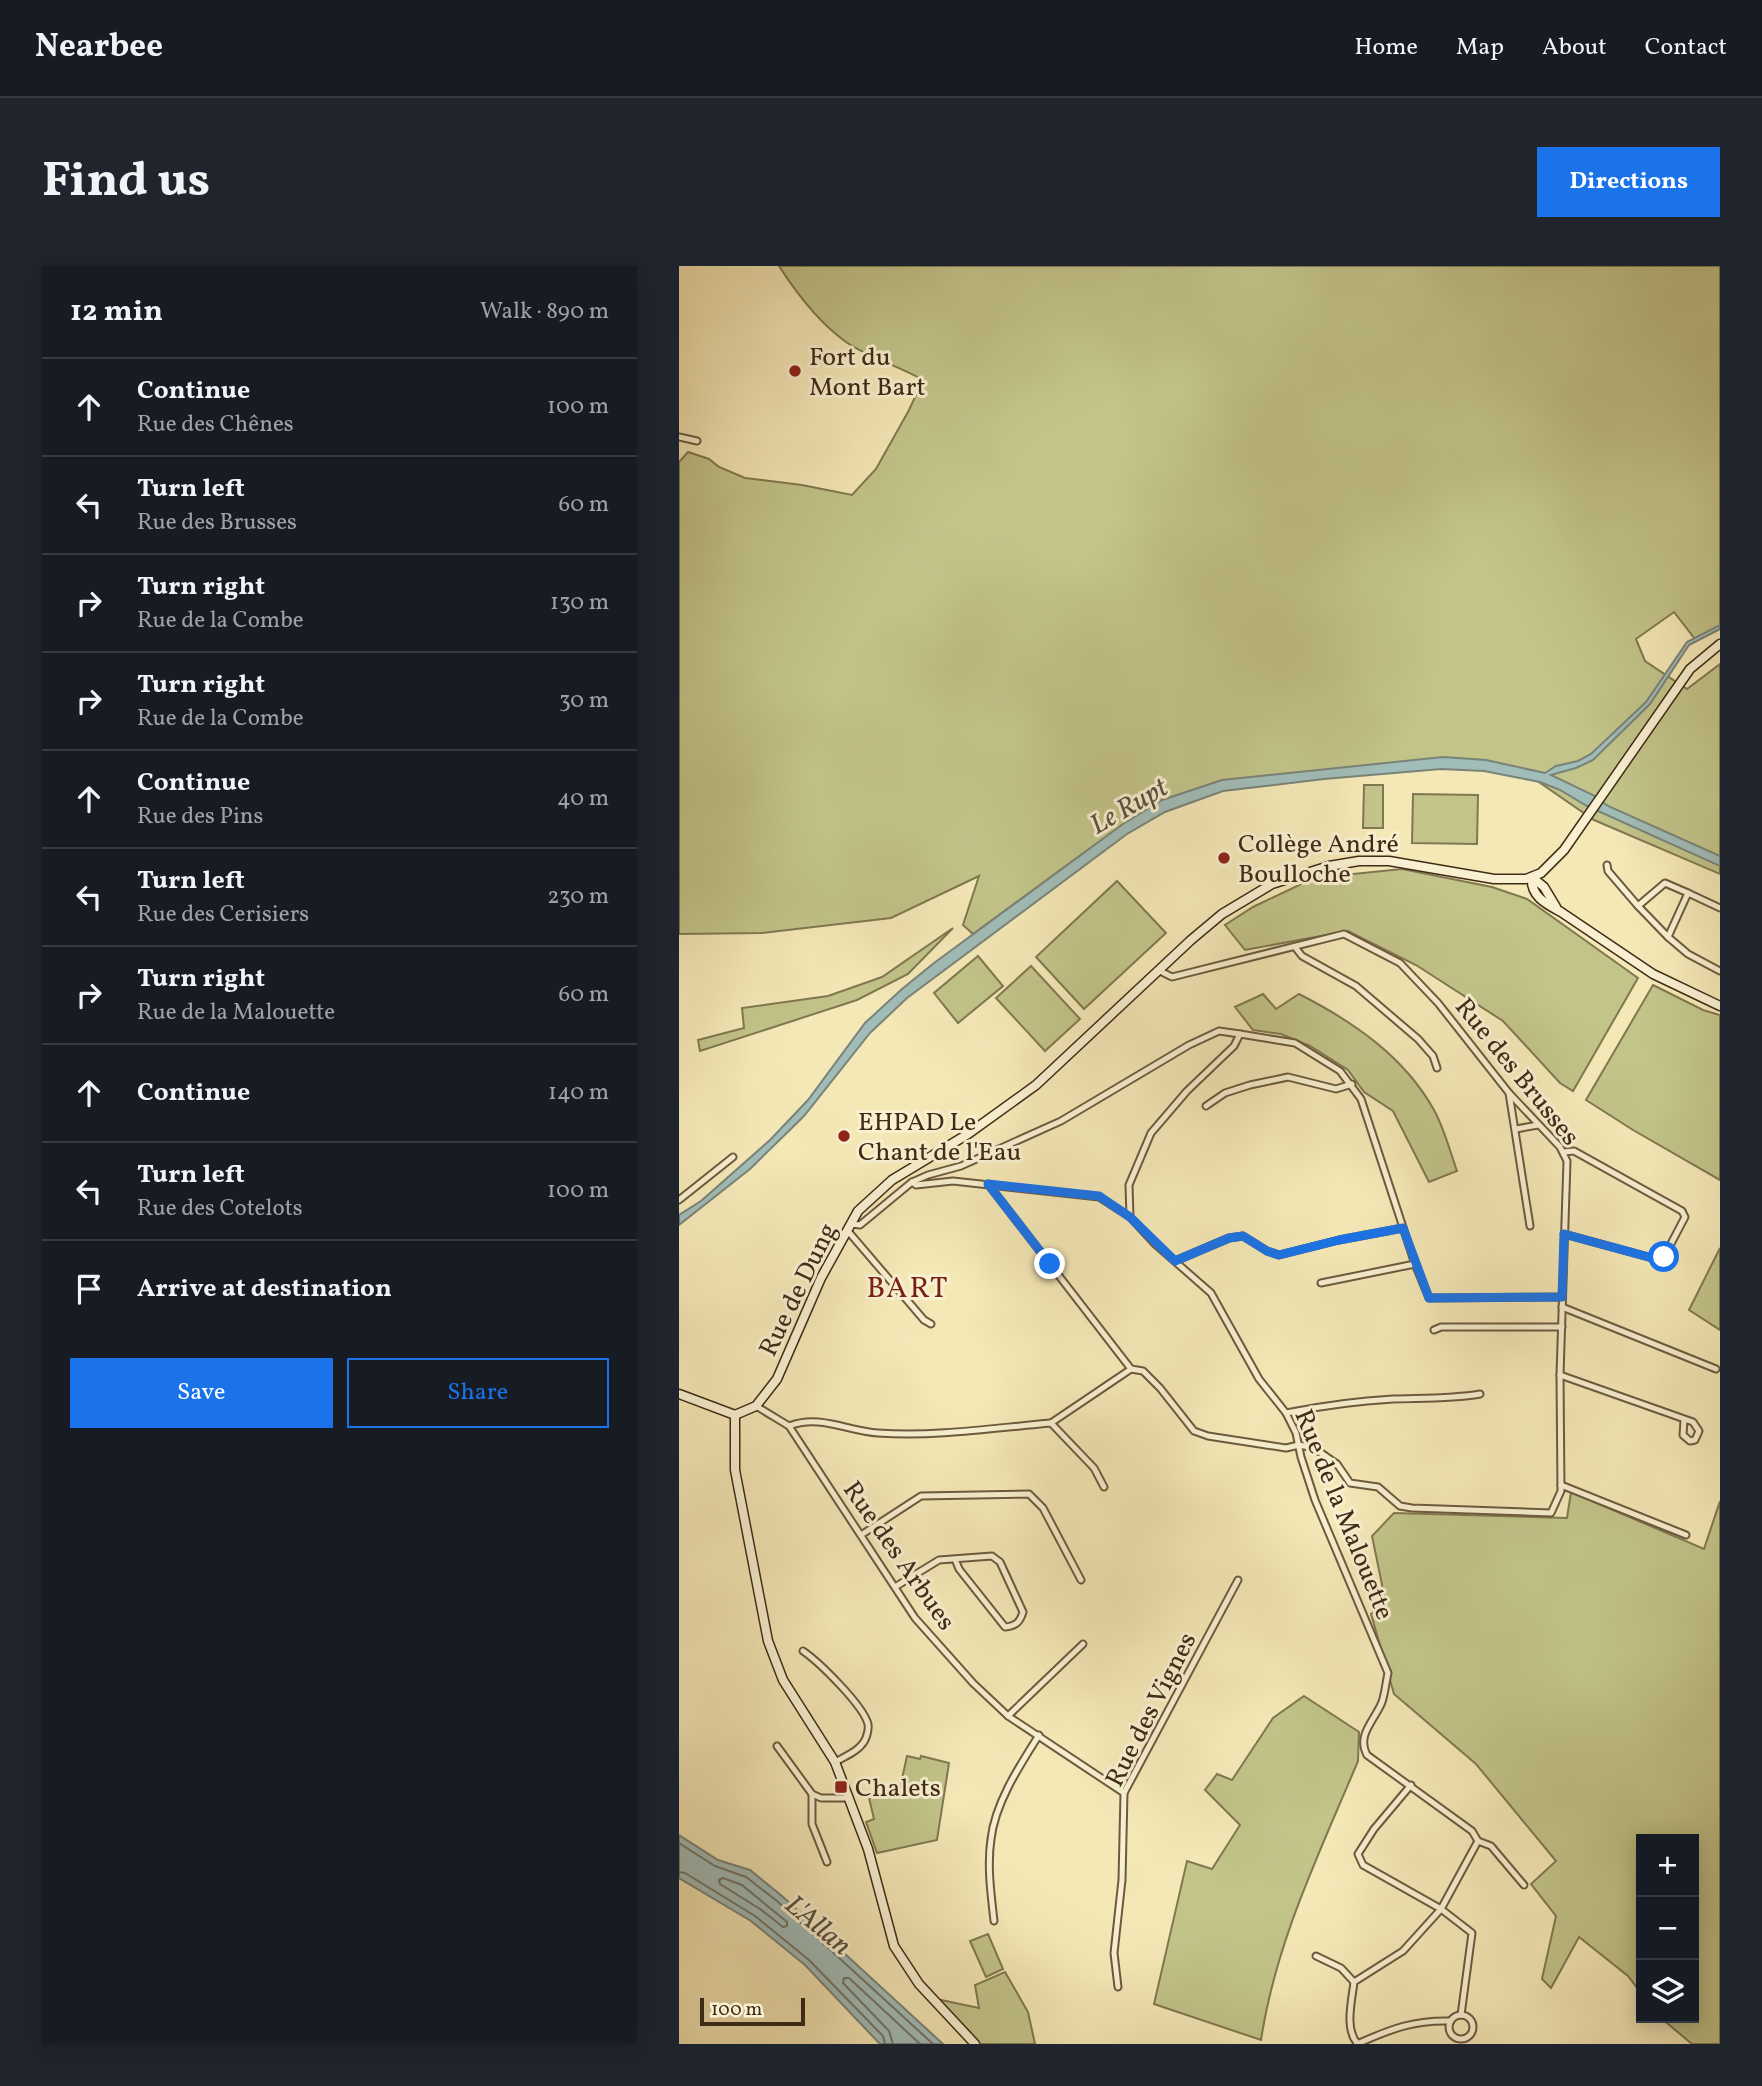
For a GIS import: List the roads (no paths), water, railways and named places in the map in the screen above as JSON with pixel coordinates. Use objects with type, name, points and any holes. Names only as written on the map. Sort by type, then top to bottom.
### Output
[{"type":"main road","points":[[1720,644],[1690,669],[1553,863],[1532,877],[1539,881],[1561,912],[1653,974],[1720,1006]]},
{"type":"main road","name":"Rue de Dung","points":[[735,1415],[756,1406],[777,1379],[821,1278],[858,1211],[892,1180],[968,1134],[1036,1085],[1222,914],[1272,884],[1329,866],[1359,861],[1389,861],[1494,879],[1532,877]]},
{"type":"main road","points":[[679,1394],[735,1415],[735,1470],[768,1642],[783,1679],[835,1762],[868,1849],[894,1945],[919,1984],[975,2044]]},
{"type":"street","points":[[679,437],[697,441]]},
{"type":"street","points":[[1607,864],[1608,871],[1668,937],[1688,954],[1720,971]]},
{"type":"street","points":[[1638,906],[1665,883],[1720,908]]},
{"type":"street","points":[[1668,937],[1688,893]]},
{"type":"street","name":"Rue des Brusses","points":[[1160,971],[1172,977],[1344,934],[1400,963],[1438,1003],[1510,1093],[1564,1152],[1567,1161],[1560,1376],[1561,1491],[1551,1513],[1400,1506],[1378,1487],[1350,1483],[1337,1464],[1314,1448],[1299,1445]]},
{"type":"street","points":[[1295,947],[1302,956],[1367,995],[1418,1039],[1433,1056],[1437,1069]]},
{"type":"street","points":[[931,1324],[924,1320],[849,1227],[860,1225],[912,1182],[961,1166],[1061,1121],[1189,1045],[1219,1031],[1294,1043],[1340,1071],[1352,1084],[1361,1099],[1415,1264],[1429,1298],[1562,1297]]},
{"type":"street","points":[[1130,1217],[1129,1185],[1151,1133],[1187,1091],[1234,1046],[1240,1034]]},
{"type":"street","points":[[1206,1106],[1225,1093],[1288,1077],[1336,1089],[1352,1084]]},
{"type":"street","points":[[1510,1093],[1530,1226]]},
{"type":"street","points":[[1515,1129],[1538,1125]]},
{"type":"street","points":[[1564,1152],[1574,1151],[1682,1210],[1685,1217],[1664,1257],[1656,1259],[1564,1234]]},
{"type":"street","points":[[679,1200],[733,1157]]},
{"type":"street","name":"Rue de la Malouette","points":[[912,1182],[916,1185],[953,1181],[1099,1196],[1130,1217],[1211,1293],[1259,1379],[1286,1413],[1299,1445],[1315,1500],[1388,1673],[1382,1701],[1363,1738],[1362,1746],[1367,1755],[1411,1785]]},
{"type":"street","points":[[988,1184],[1131,1369],[1143,1371],[1195,1431],[1208,1436],[1286,1448],[1299,1445]]},
{"type":"street","points":[[1175,1261],[1229,1238],[1243,1236],[1279,1255],[1403,1228]]},
{"type":"street","points":[[1321,1283],[1415,1264]]},
{"type":"street","points":[[1562,1307],[1716,1369]]},
{"type":"street","points":[[1434,1330],[1441,1326],[1562,1327]]},
{"type":"street","points":[[789,1426],[802,1421],[825,1421],[877,1433],[890,1433],[945,1432],[1051,1423],[1131,1369]]},
{"type":"street","points":[[1560,1376],[1684,1420]]},
{"type":"street","points":[[1286,1413],[1391,1399],[1480,1394]]},
{"type":"street","name":"Rue des Arbues","points":[[756,1406],[789,1426],[915,1618],[973,1683],[1008,1716],[1123,1793]]},
{"type":"street","points":[[1051,1423],[1094,1468],[1104,1487]]},
{"type":"street","points":[[1560,1485],[1686,1535]]},
{"type":"street","points":[[861,1535],[921,1496],[1029,1494],[1043,1508],[1081,1580]]},
{"type":"street","points":[[895,1587],[939,1560],[992,1556],[1000,1562],[1024,1612],[1021,1620],[1014,1626],[1005,1627],[959,1569],[955,1559]]},
{"type":"street","name":"Rue des Vignes","points":[[1118,1987],[1114,1953],[1122,1880],[1123,1793],[1238,1580]]},
{"type":"street","points":[[1008,1716],[1083,1644]]},
{"type":"street","points":[[803,1651],[820,1663],[859,1709],[868,1724],[866,1738],[857,1749],[835,1762]]},
{"type":"street","points":[[994,1921],[989,1872],[991,1836],[1010,1782],[1039,1735]]},
{"type":"street","points":[[777,1746],[812,1794],[821,1798],[849,1798]]},
{"type":"street","points":[[1461,2015],[1472,1933],[1441,1909],[1363,1865],[1358,1854],[1374,1829],[1411,1785],[1472,1831],[1478,1842],[1490,1846],[1524,1885]]},
{"type":"street","points":[[812,1794],[812,1824],[827,1861]]},
{"type":"street","points":[[1354,1982],[1403,1951],[1441,1909],[1478,1842]]},
{"type":"street","points":[[1316,1956],[1341,1968],[1354,1982],[1350,2021],[1352,2039],[1357,2044],[1399,2026],[1426,2020],[1451,2021],[1461,2015],[1468,2017],[1473,2030],[1466,2038],[1458,2039],[1452,2035],[1449,2028],[1451,2021]]},
{"type":"water","points":[[1720,625],[1720,629],[1689,645],[1650,704],[1593,760],[1551,775],[1593,795],[1608,806],[1720,856],[1720,866],[1587,806],[1560,790],[1540,782],[1484,771],[1441,769],[1223,791],[1165,812],[1127,834],[907,998],[870,1033],[804,1116],[750,1169],[679,1225],[679,1215],[701,1201],[770,1140],[808,1100],[865,1023],[902,989],[1123,824],[1162,800],[1222,780],[1443,757],[1486,760],[1545,773],[1556,766],[1578,761],[1591,754],[1646,702],[1687,642]]},
{"type":"water","points":[[679,1835],[718,1860],[750,1870],[782,1896],[943,2044],[880,2044],[805,1965],[751,1921],[679,1878]]},
{"type":"place","name":"Fort du Mont Bart","points":[[795,371]]},
{"type":"place","name":"Collège André Boulloche","points":[[1224,858]]},
{"type":"place","name":"EHPAD Le Chant de l'Eau","points":[[844,1136]]},
{"type":"place","name":"Chalets","points":[[841,1787]]},
{"type":"district","name":"BART","points":[[908,1287]]},
{"type":"water label","name":"Le Rupt","points":[[1128,805]]},
{"type":"water label","name":"L'Allan","points":[[819,1924]]}]
